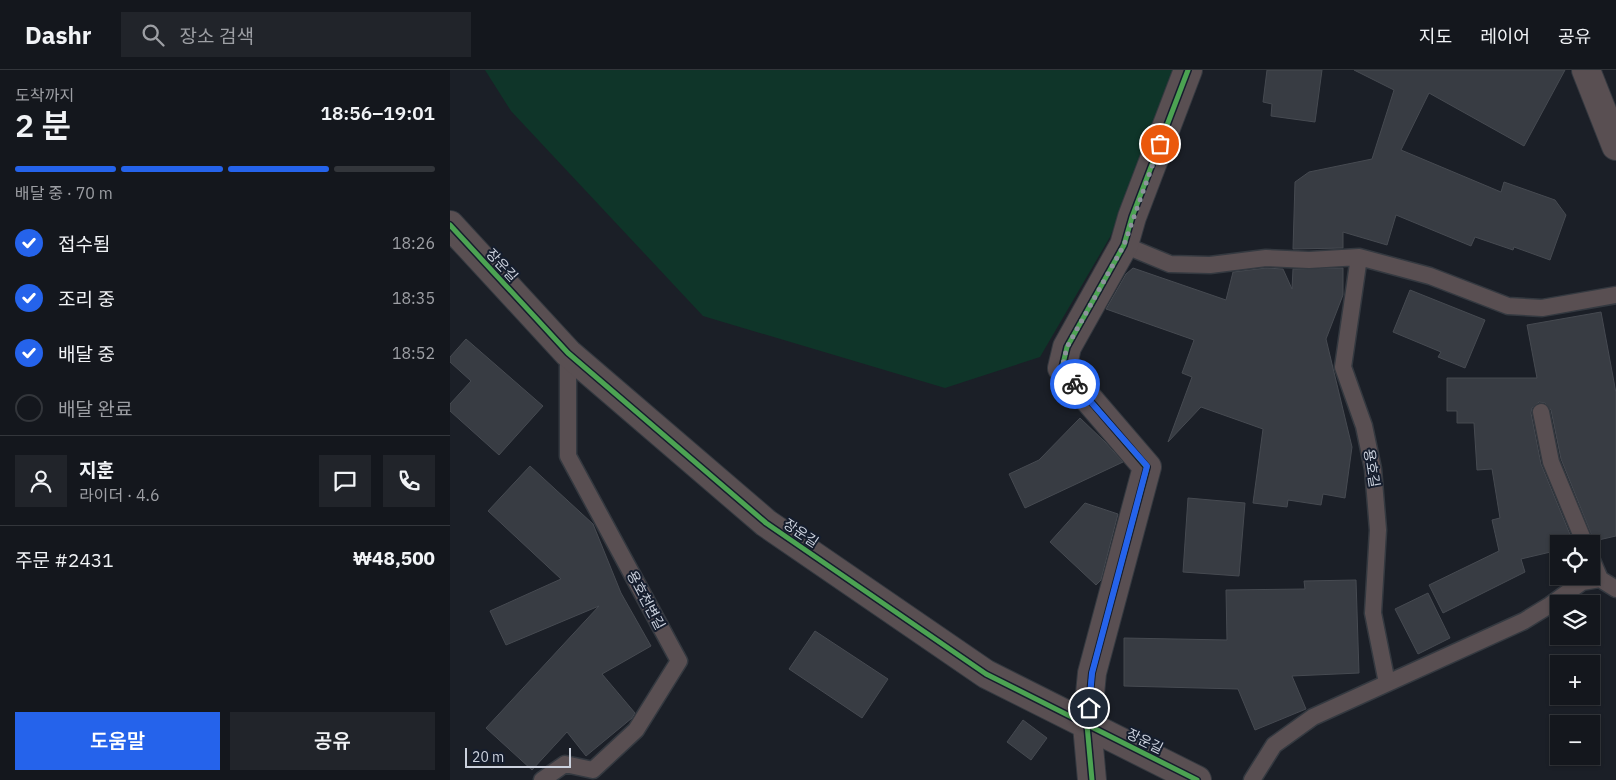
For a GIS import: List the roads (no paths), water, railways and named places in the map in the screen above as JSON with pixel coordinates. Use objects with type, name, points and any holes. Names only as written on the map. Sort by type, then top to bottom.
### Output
[{"type":"street","points":[[1092,780],[1087,725],[1092,673],[1147,466],[1062,368],[1067,347],[1124,245],[1132,218],[1188,70]]},
{"type":"street","points":[[1586,70],[1616,146]]},
{"type":"street","name":"장운길","points":[[450,225],[568,353],[766,523],[986,674],[1197,780]]},
{"type":"lane","points":[[1124,245],[1170,264],[1210,265],[1266,258],[1309,260],[1359,257],[1430,276],[1508,306],[1542,308],[1616,295]]},
{"type":"lane","name":"용호길","points":[[1359,257],[1343,367],[1364,426],[1373,469],[1378,530],[1373,613],[1387,683]]},
{"type":"lane","name":"용호천변길","points":[[542,780],[565,764],[594,770],[636,730],[679,661],[568,456],[568,353]]},
{"type":"lane","points":[[1541,412],[1551,462],[1581,535]]},
{"type":"lane","points":[[1600,579],[1616,589]]},
{"type":"lane","points":[[1252,780],[1274,745],[1314,717],[1524,621],[1550,606],[1578,585]]}]
